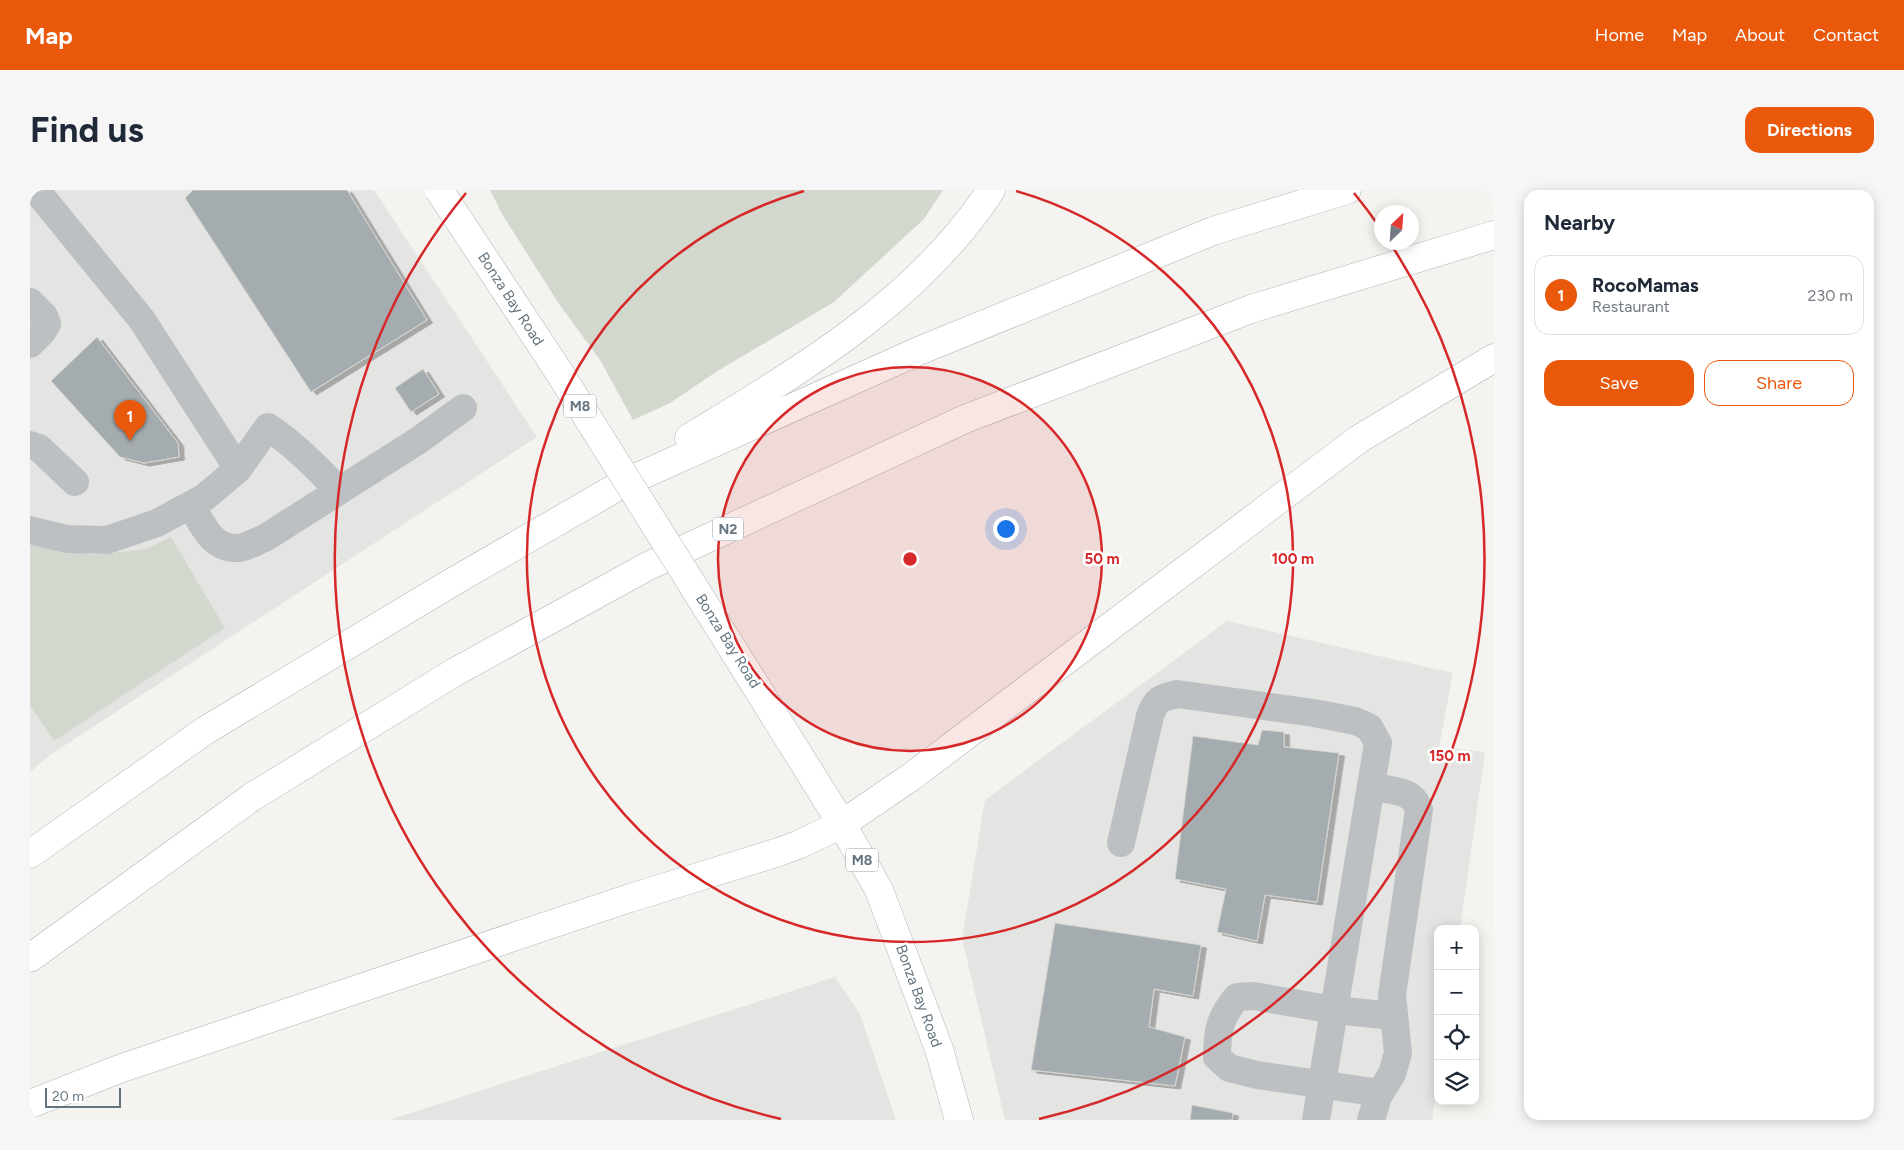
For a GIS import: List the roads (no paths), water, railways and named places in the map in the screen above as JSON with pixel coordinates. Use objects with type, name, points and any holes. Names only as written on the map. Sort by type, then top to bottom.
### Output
[{"type":"main road","name":"Bonza Bay Road","points":[[439,190],[559,372],[842,824],[879,890],[939,1049],[959,1120]]},
{"type":"main road","points":[[30,854],[206,730],[767,391],[838,343],[912,283],[968,221],[991,190]]},
{"type":"main road","points":[[450,583],[622,484],[921,350],[1213,231],[1347,190]]},
{"type":"main road","name":"N2","points":[[30,958],[252,797],[455,672],[648,566],[974,416],[1251,309],[1494,234]]},
{"type":"main road","points":[[30,1104],[132,1065],[630,898],[779,852],[842,824],[936,758],[1359,440],[1494,358]]},
{"type":"lane","points":[[36,190],[142,320],[238,469]]},
{"type":"lane","points":[[30,302],[44,316],[47,324],[30,344]]},
{"type":"lane","points":[[191,505],[210,538],[226,547],[240,548],[265,538],[419,440],[463,408]]},
{"type":"lane","points":[[30,530],[67,539],[107,540],[157,523],[205,497],[238,469],[268,426],[292,443],[339,491]]},
{"type":"lane","points":[[30,445],[39,448],[75,482]]},
{"type":"lane","points":[[1121,843],[1150,716],[1154,706],[1161,698],[1177,694],[1314,713],[1355,721],[1369,727],[1378,743],[1316,1120]]},
{"type":"lane","points":[[1371,786],[1399,791],[1412,796],[1418,803],[1419,810],[1392,995],[1398,1053],[1392,1074],[1380,1093],[1371,1120]]},
{"type":"lane","points":[[1380,1093],[1257,1076],[1229,1068],[1222,1064],[1217,1057],[1217,1035],[1226,1010],[1237,997],[1253,996],[1334,1010],[1394,1016]]},
{"type":"place","name":"RocoMamas","points":[[130,441]]}]
